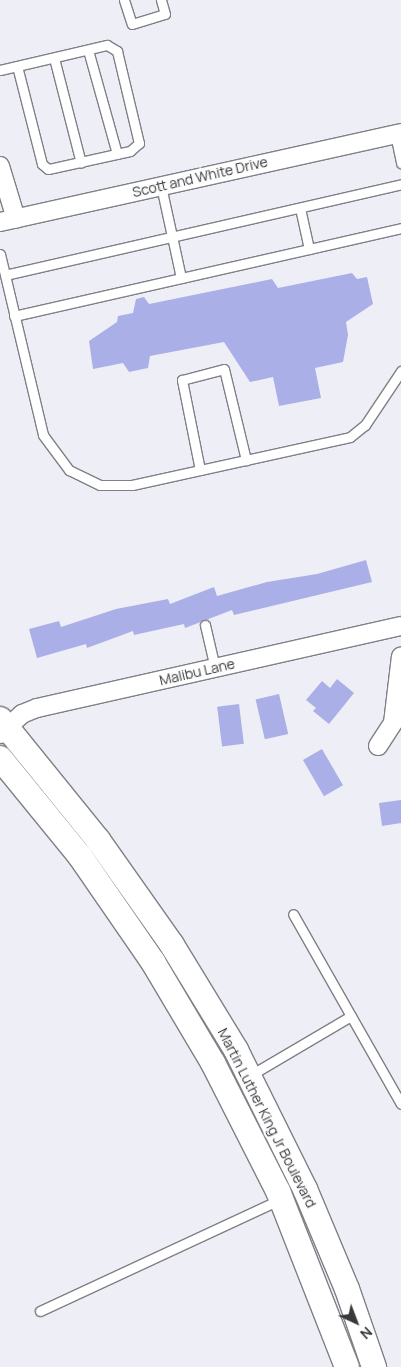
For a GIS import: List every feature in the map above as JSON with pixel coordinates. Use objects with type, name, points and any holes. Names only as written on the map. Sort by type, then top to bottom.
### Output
[{"type":"main road","name":"Martin Luther King Jr Boulevard","points":[[2,727],[98,840],[172,945],[249,1076],[305,1189],[348,1290],[374,1367]]},
{"type":"main road","name":"Martin Luther King Jr Boulevard","points":[[0,758],[80,856],[153,962],[213,1063],[282,1199],[347,1367]]},
{"type":"main road","points":[[282,1199],[305,1189]]},
{"type":"street","name":"Scott and White Drive","points":[[8,221],[398,133]]},
{"type":"street","points":[[0,166],[8,221]]},
{"type":"street","points":[[399,626],[401,650]]},
{"type":"street","name":"Malibu Lane","points":[[2,727],[22,714],[37,708],[399,626]]},
{"type":"street","points":[[378,746],[393,723],[401,656]]},
{"type":"lane","points":[[124,0],[132,24],[165,14],[161,0]]},
{"type":"lane","points":[[0,70],[17,66],[54,58],[107,45],[116,51],[139,143],[130,151],[52,170],[42,164],[17,66]]},
{"type":"lane","points":[[88,50],[117,154]]},
{"type":"lane","points":[[54,58],[81,163]]},
{"type":"lane","points":[[398,133],[401,163]]},
{"type":"lane","points":[[5,275],[401,184]]},
{"type":"lane","points":[[161,186],[181,278]]},
{"type":"lane","points":[[300,208],[309,249]]},
{"type":"lane","points":[[14,316],[401,228]]},
{"type":"lane","points":[[0,254],[38,423],[50,448],[69,470],[85,480],[117,487],[246,460],[358,433],[401,371]]},
{"type":"lane","points":[[200,470],[182,380],[224,370],[246,460]]},
{"type":"lane","points":[[205,626],[215,668]]},
{"type":"lane","points":[[293,914],[401,1104]]},
{"type":"lane","points":[[249,1076],[351,1016]]},
{"type":"lane","points":[[40,1311],[282,1199]]},
{"type":"building","points":[[352,273],[357,279],[367,277],[373,304],[346,322],[348,335],[343,362],[315,368],[321,398],[279,406],[273,377],[250,382],[224,342],[150,356],[148,368],[129,372],[123,363],[93,369],[89,341],[117,322],[118,316],[133,313],[136,299],[144,297],[149,304],[272,279],[278,288]]},
{"type":"building","points":[[366,560],[372,582],[234,615],[232,610],[185,628],[184,624],[134,635],[133,631],[87,648],[86,644],[37,658],[29,629],[59,621],[61,627],[116,609],[168,599],[170,604],[214,587],[217,596],[267,582],[317,574]]},
{"type":"building","points":[[337,679],[354,693],[329,724],[313,711],[316,708],[306,700],[322,681],[330,688]]},
{"type":"building","points":[[279,694],[288,734],[265,739],[256,699]]},
{"type":"building","points":[[239,704],[244,744],[222,746],[217,707]]},
{"type":"building","points":[[322,749],[343,785],[324,796],[303,760]]},
{"type":"building","points":[[401,800],[401,823],[382,826],[379,803]]}]
